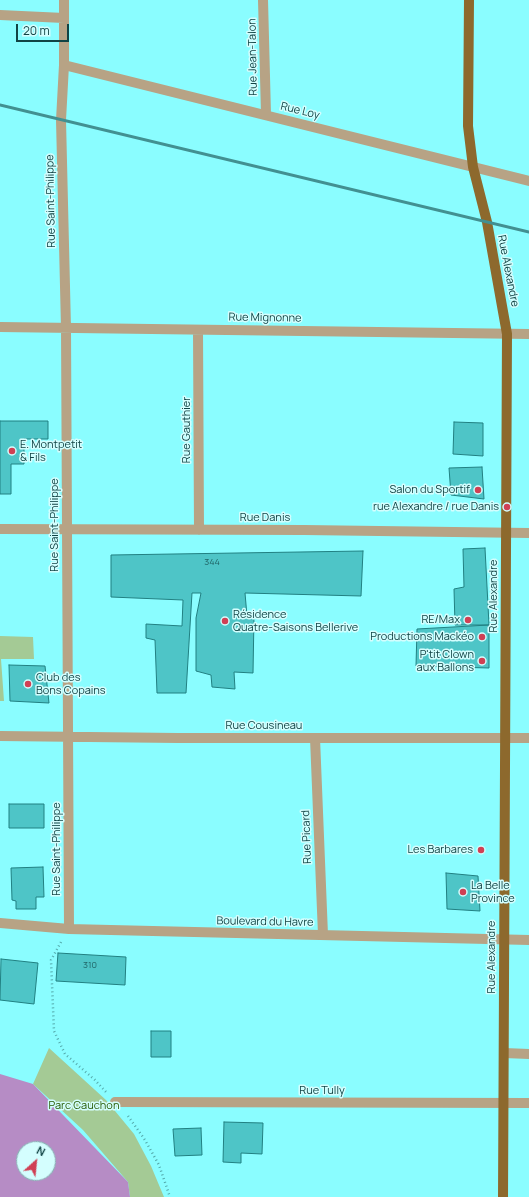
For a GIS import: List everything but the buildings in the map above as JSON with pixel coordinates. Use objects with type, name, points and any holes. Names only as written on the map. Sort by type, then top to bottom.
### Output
[{"type":"main road","name":"Rue Alexandre","points":[[469,0],[468,126],[473,167],[487,222],[507,334],[504,1197]]},
{"type":"street","name":"Rue Saint-Philippe","points":[[64,0],[64,65],[61,120],[66,328],[69,929]]},
{"type":"street","name":"Rue Jean-Talon","points":[[263,0],[266,114]]},
{"type":"street","points":[[0,15],[64,18]]},
{"type":"street","name":"Rue Loy","points":[[64,65],[266,114],[529,181]]},
{"type":"street","name":"Rue Mignonne","points":[[0,327],[529,334]]},
{"type":"street","name":"Rue Gauthier","points":[[198,330],[199,530]]},
{"type":"street","name":"Rue Danis","points":[[0,529],[529,533]]},
{"type":"street","name":"Rue Cousineau","points":[[0,736],[529,738]]},
{"type":"street","name":"Rue Picard","points":[[315,738],[323,935]]},
{"type":"street","name":"Boulevard du Havre","points":[[0,923],[69,929],[529,940]]},
{"type":"street","points":[[504,1053],[529,1054]]},
{"type":"street","name":"Rue Tully","points":[[115,1102],[529,1103]]},
{"type":"path","points":[[69,929],[51,960],[54,1030],[66,1054],[95,1080],[130,1118],[145,1140],[159,1166],[170,1197]]},
{"type":"green space","points":[[0,636],[33,637],[34,659],[1,659],[4,701],[0,701]]},
{"type":"green space","name":"Parc Cauchon","points":[[49,1048],[106,1100],[134,1134],[151,1166],[164,1197],[130,1197],[128,1182],[83,1130],[33,1084]]},
{"type":"shaded area","points":[[0,1074],[33,1084],[128,1182],[130,1197],[0,1197]]},
{"type":"railway","points":[[0,105],[529,232]]},
{"type":"place","name":"E. Montpetit & Fils","points":[[12,451]]},
{"type":"place","name":"Salon du Sportif","points":[[478,490]]},
{"type":"place","name":"rue Alexandre / rue Danis","points":[[507,507]]},
{"type":"place","name":"RE/Max","points":[[468,620]]},
{"type":"place","name":"Résidence Quatre-Saisons Bellerive","points":[[225,621]]},
{"type":"place","name":"Productions Mackéo","points":[[482,637]]},
{"type":"place","name":"P'tit Clown aux Ballons","points":[[482,661]]},
{"type":"place","name":"Club des Bons Copains","points":[[28,684]]},
{"type":"place","name":"Les Barbares","points":[[481,850]]},
{"type":"place","name":"La Belle Province","points":[[463,892]]}]
